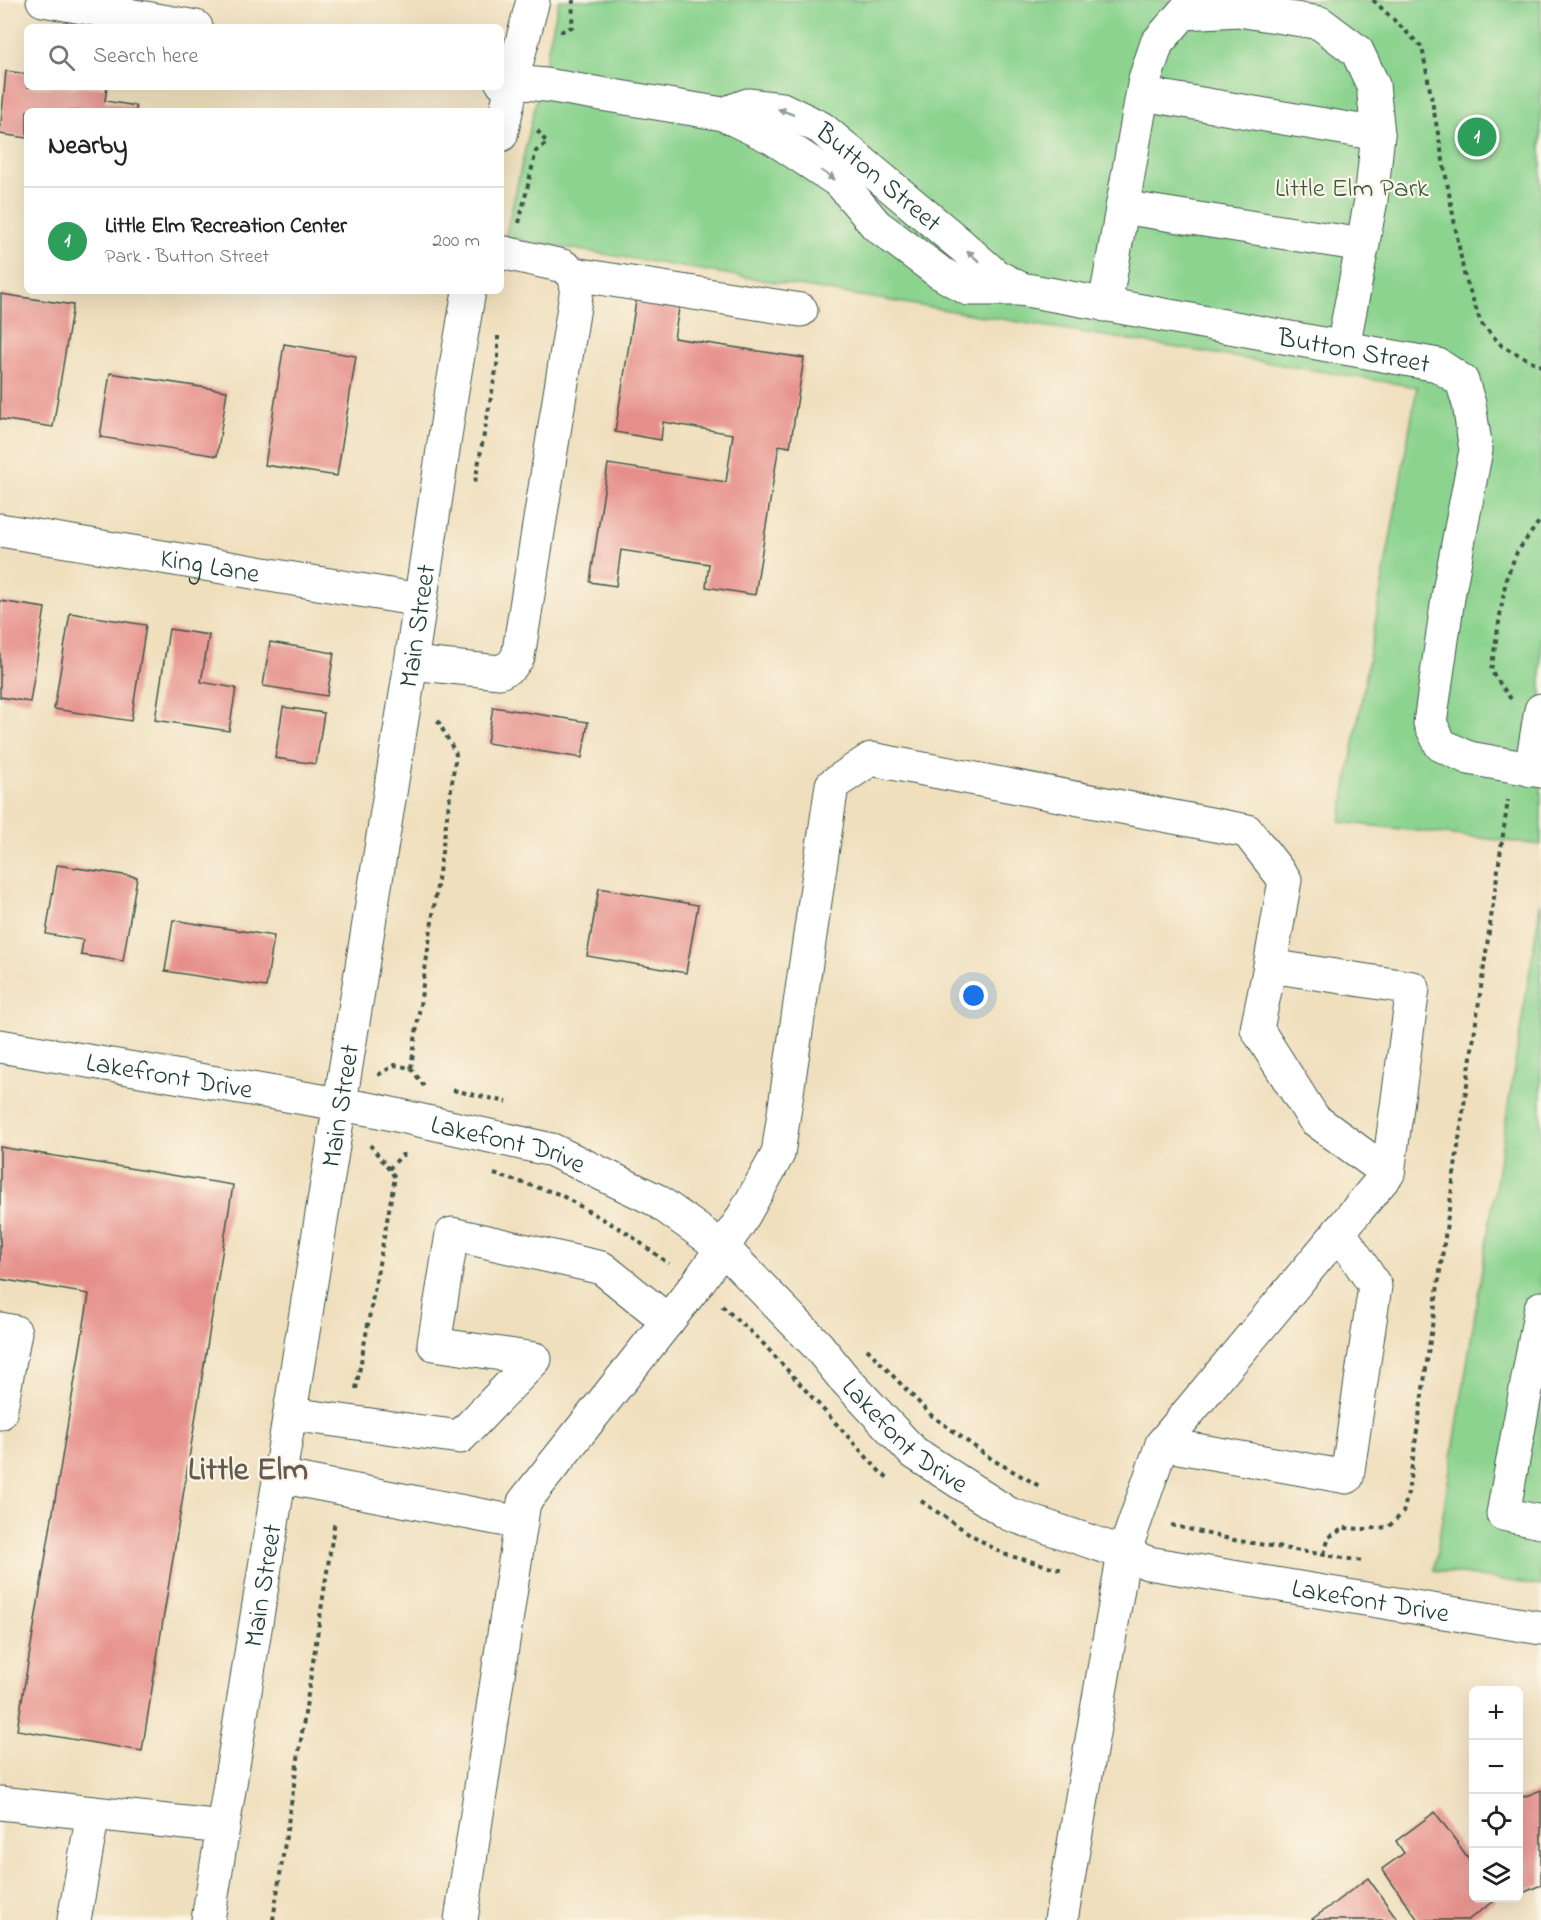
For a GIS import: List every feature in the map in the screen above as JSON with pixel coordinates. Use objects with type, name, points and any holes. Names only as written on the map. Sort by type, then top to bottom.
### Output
[{"type":"street","points":[[43,0],[179,24]]},
{"type":"street","points":[[504,108],[506,82],[533,0]]},
{"type":"street","points":[[1105,304],[1143,94],[1157,43],[1184,13],[1239,10],[1320,23],[1357,51],[1373,86],[1378,134],[1371,200],[1343,347]]},
{"type":"street","name":"Button Street","points":[[506,82],[546,86],[723,114],[773,138],[841,183],[876,225],[939,272],[968,289],[1021,289],[1343,347],[1438,365],[1462,381],[1469,404],[1476,450],[1449,591],[1430,723],[1440,745],[1469,758],[1536,771]]},
{"type":"street","points":[[1143,94],[1378,134]]},
{"type":"street","points":[[1122,207],[1363,245]]},
{"type":"street","points":[[509,241],[563,266],[574,274],[801,310]]},
{"type":"street","points":[[411,663],[500,672],[511,666],[518,657],[577,288],[574,274]]},
{"type":"street","name":"Main Street","points":[[208,1920],[411,663],[452,390],[469,294]]},
{"type":"street","name":"King Lane","points":[[0,530],[420,600]]},
{"type":"street","points":[[1527,706],[1536,771]]},
{"type":"street","points":[[461,1920],[525,1502],[668,1322],[723,1248],[778,1154],[832,785],[871,759],[1247,831],[1285,880],[1257,1029],[1314,1119],[1388,1173]]},
{"type":"street","points":[[1061,1920],[1124,1552],[1162,1444],[1388,1173],[1413,988],[1270,966]]},
{"type":"street","name":"Lakefront Drive","points":[[0,1046],[339,1104]]},
{"type":"street","name":"Lakefont Drive","points":[[339,1104],[552,1150],[656,1200],[723,1248],[818,1346],[842,1377],[913,1452],[1009,1514],[1124,1552],[1148,1563],[1541,1628]]},
{"type":"street","points":[[1162,1444],[1347,1477],[1375,1286],[1339,1231]]},
{"type":"street","points":[[290,1414],[460,1437],[535,1359],[434,1344],[452,1234],[602,1268],[668,1322]]},
{"type":"street","points":[[1541,1308],[1503,1514],[1541,1522]]},
{"type":"street","points":[[0,1329],[15,1332],[0,1413]]},
{"type":"street","points":[[279,1476],[521,1523]]},
{"type":"street","points":[[0,1803],[223,1827]]},
{"type":"street","points":[[74,1920],[93,1813]]},
{"type":"path","points":[[562,31],[572,27],[573,0]]},
{"type":"path","points":[[1373,0],[1422,47],[1464,274],[1481,323],[1502,346],[1541,366]]},
{"type":"path","points":[[509,241],[536,151],[547,142],[536,129]]},
{"type":"path","points":[[1527,706],[1491,671],[1506,579],[1517,552],[1541,519]]},
{"type":"path","points":[[378,1074],[395,1065],[411,1068],[456,754],[434,712]]},
{"type":"path","points":[[1171,1525],[1234,1540],[1324,1554],[1329,1537],[1344,1528],[1388,1527],[1403,1513],[1408,1493],[1508,796]]},
{"type":"path","points":[[350,1422],[395,1177],[370,1144]]},
{"type":"path","points":[[866,1348],[931,1415],[993,1460],[1044,1488]]},
{"type":"path","points":[[273,1920],[340,1487]]},
{"type":"green space","name":"Little Elm Park","points":[[559,0],[1541,0],[1541,845],[1340,822],[1417,387],[505,238]]},
{"type":"green space","points":[[1541,901],[1541,1586],[1434,1570]]},
{"type":"building","points":[[6,71],[24,74],[24,90],[107,90],[105,101],[136,106],[136,108],[24,108],[24,138],[0,134]]},
{"type":"building","points":[[1,294],[73,305],[53,427],[0,419]]},
{"type":"building","points":[[637,295],[680,302],[674,338],[804,358],[790,447],[779,445],[755,595],[706,587],[709,564],[621,550],[616,586],[590,582],[608,464],[726,482],[733,434],[663,422],[661,440],[615,432]]},
{"type":"building","points":[[284,344],[356,356],[337,476],[265,465]]},
{"type":"building","points":[[110,373],[227,391],[217,456],[100,437]]},
{"type":"building","points":[[0,601],[45,608],[30,702],[0,697]]},
{"type":"building","points":[[70,613],[146,625],[131,721],[54,709]]},
{"type":"building","points":[[169,629],[209,635],[201,682],[236,688],[229,731],[155,720]]},
{"type":"building","points":[[270,642],[334,653],[327,696],[263,686]]},
{"type":"building","points":[[283,707],[324,713],[316,764],[275,758]]},
{"type":"building","points":[[493,707],[588,722],[582,758],[487,743]]},
{"type":"building","points":[[57,865],[137,877],[123,961],[81,955],[83,940],[46,934]]},
{"type":"building","points":[[599,888],[698,905],[686,973],[587,956]]},
{"type":"building","points":[[173,920],[274,936],[266,987],[165,971]]},
{"type":"building","points":[[0,1147],[233,1185],[142,1751],[17,1730],[89,1294],[0,1279]]},
{"type":"building","points":[[1541,1790],[1541,1885],[1523,1893],[1523,1848],[1523,1797]]},
{"type":"building","points":[[1435,1812],[1469,1859],[1469,1902],[1493,1902],[1468,1920],[1418,1920],[1382,1869],[1404,1853],[1396,1841]]},
{"type":"building","points":[[1368,1878],[1398,1920],[1311,1920]]},
{"type":"place","name":"Little Elm Recreation Center","points":[[1477,137]]},
{"type":"district","name":"Little Elm","points":[[248,1467]]}]
